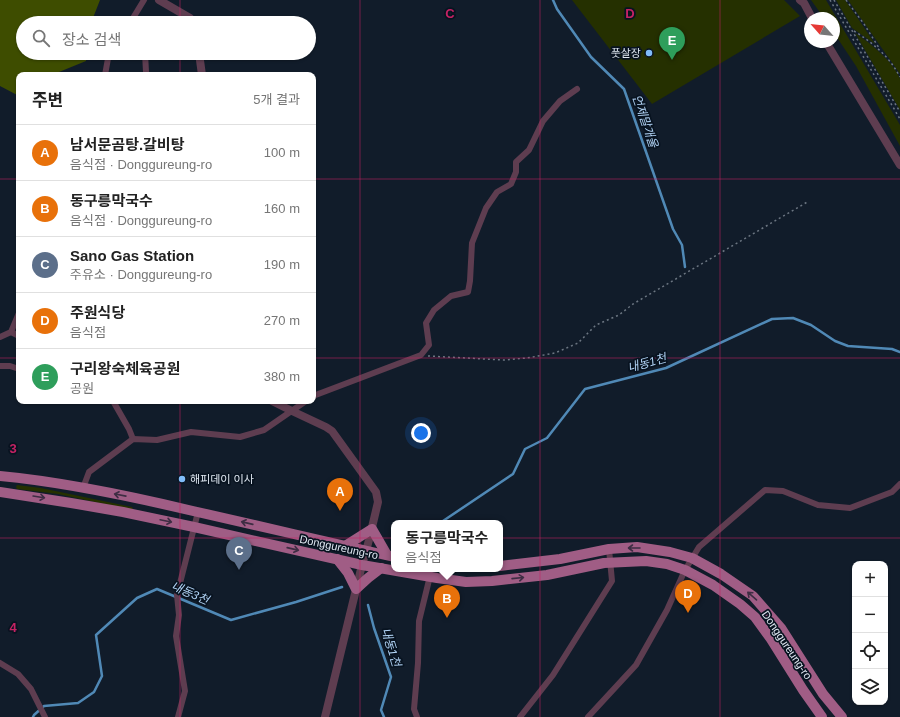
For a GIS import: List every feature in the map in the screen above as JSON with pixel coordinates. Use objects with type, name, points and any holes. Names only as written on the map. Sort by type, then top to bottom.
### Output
[{"type":"main road","name":"Donggureung-ro","points":[[0,476],[83,488],[148,500],[390,556]]},
{"type":"main road","name":"Donggureung-ro","points":[[0,492],[123,512],[362,565],[391,570]]},
{"type":"main road","points":[[345,546],[372,529],[390,556]]},
{"type":"main road","name":"Donggureung-ro","points":[[503,566],[560,559],[608,549],[637,547],[670,552],[692,558],[721,574],[753,596],[780,628],[823,694],[842,717]]},
{"type":"main road","points":[[337,559],[348,573],[356,590],[368,578],[382,568]]},
{"type":"main road","name":"Donggureung-ro","points":[[406,572],[466,582],[492,581],[547,575],[604,563],[646,561],[667,564],[684,570],[713,585],[740,604],[755,617],[822,717]]},
{"type":"street","points":[[134,16],[144,0]]},
{"type":"street","points":[[159,0],[187,16]]},
{"type":"street","points":[[800,0],[804,3],[809,12]]},
{"type":"street","points":[[830,48],[900,165]]},
{"type":"street","points":[[106,72],[108,60]]},
{"type":"street","points":[[145,60],[146,72]]},
{"type":"street","points":[[200,60],[202,72]]},
{"type":"street","points":[[316,395],[420,355],[429,345],[426,323],[434,310],[451,296],[468,292],[472,243],[486,208],[497,192],[511,184],[516,172],[516,162],[529,150],[543,121],[560,101],[578,89]]},
{"type":"street","points":[[0,337],[10,332],[16,319]]},
{"type":"street","points":[[10,332],[16,335]]},
{"type":"street","points":[[0,366],[10,366],[16,368]]},
{"type":"street","points":[[115,404],[133,439]]},
{"type":"street","points":[[278,404],[326,426],[332,431],[376,492],[378,502],[325,717]]},
{"type":"street","points":[[83,488],[89,472],[133,439],[157,440],[190,432],[240,437],[264,430],[302,404]]},
{"type":"street","points":[[588,717],[636,665],[667,610],[684,570],[699,547],[765,490],[783,491],[818,505],[850,508],[892,492],[900,484]]},
{"type":"street","points":[[178,717],[185,690],[176,636],[179,615],[177,598],[198,512]]},
{"type":"street","points":[[520,717],[553,675],[612,581],[608,549]]},
{"type":"street","points":[[417,717],[414,710],[418,663],[419,621],[430,576]]},
{"type":"street","points":[[0,664],[18,674],[31,689],[43,714]]},
{"type":"path","points":[[830,0],[900,119]]},
{"type":"path","points":[[834,0],[900,112]]},
{"type":"path","points":[[846,0],[868,30],[880,50]]},
{"type":"path","points":[[852,30],[880,50],[890,61],[900,77]]},
{"type":"path","points":[[420,355],[504,360],[555,354],[578,343],[596,325],[619,315],[633,304],[809,201]]},
{"type":"green space","points":[[0,0],[100,0],[94,16],[16,16],[16,60],[86,61],[59,72],[16,72],[16,94],[0,86]]},
{"type":"green space","points":[[572,0],[784,0],[800,16],[652,104]]},
{"type":"green space","points":[[811,0],[826,0],[833,12],[820,12]]},
{"type":"green space","points":[[836,0],[845,0],[875,44],[852,28]]},
{"type":"green space","points":[[848,0],[900,0],[900,74]]},
{"type":"green space","points":[[840,24],[900,125],[900,146],[856,66],[840,42]]},
{"type":"green space","points":[[855,33],[887,59],[897,73],[900,79],[900,110]]},
{"type":"green space","points":[[17,485],[41,488],[132,507],[133,509],[58,494],[17,489]]},
{"type":"waterway","name":"언제말개울","points":[[553,0],[557,9],[591,57],[624,89],[673,229],[682,245],[685,267]]},
{"type":"waterway","name":"내동1천","points":[[444,520],[513,474],[525,449],[547,438],[585,389],[666,368],[772,319],[793,318],[811,325],[835,341],[848,346],[892,349],[900,352]]},
{"type":"waterway","name":"내동3천","points":[[33,717],[44,706],[78,703],[94,692],[102,676],[96,635],[137,598],[157,589],[231,620],[296,602],[342,587]]},
{"type":"waterway","name":"내동1천","points":[[368,605],[374,628],[391,677],[381,710],[384,717]]},
{"type":"place","name":"풋살장","points":[[649,53]]},
{"type":"place","name":"구리왕숙체육공원","points":[[672,60]]},
{"type":"place","name":"해피데이 이사","points":[[182,479]]},
{"type":"place","name":"남서문곰탕.갈비탕","points":[[340,511]]},
{"type":"place","name":"Sano Gas Station","points":[[239,570]]},
{"type":"place","name":"주원식당","points":[[688,613]]},
{"type":"place","name":"동구릉막국수","points":[[447,618]]}]
